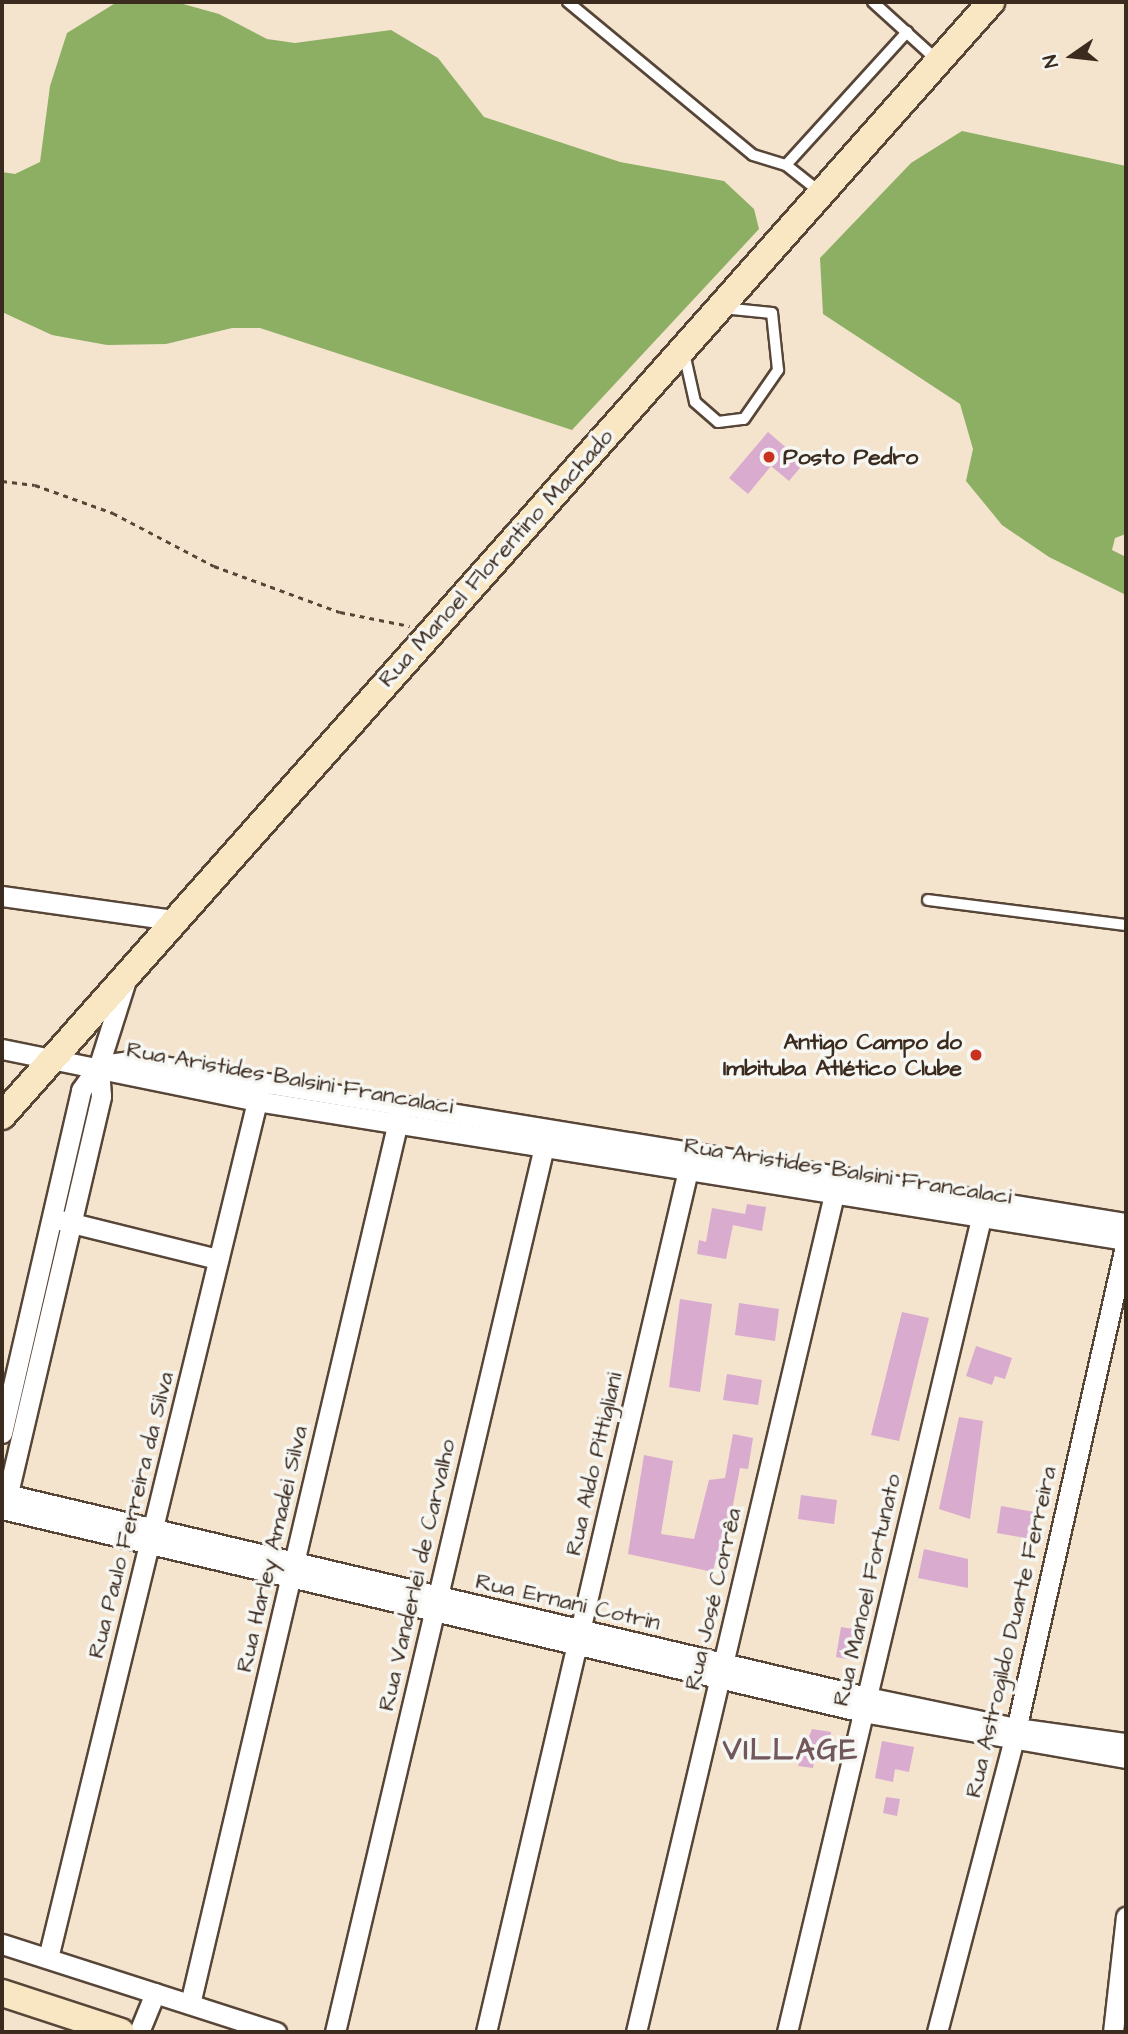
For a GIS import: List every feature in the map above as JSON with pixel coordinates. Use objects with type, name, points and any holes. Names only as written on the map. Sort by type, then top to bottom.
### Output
[{"type":"main road","name":"Rua Manoel Florentino Machado","points":[[2,1116],[50,1057],[991,2]]},
{"type":"main road","points":[[2,1993],[110,2031]]},
{"type":"street","points":[[2,896],[172,920]]},
{"type":"street","points":[[2,1433],[81,1090],[99,1065],[131,967]]},
{"type":"street","name":"Rua Aristides Balsini Francalaci","points":[[2,1049],[99,1065],[131,1061],[398,1124],[546,1138]]},
{"type":"street","points":[[3,1506],[100,1096],[99,1065]]},
{"type":"street","name":"Rua Aristides Balsini Francalaci","points":[[259,1092],[402,1105],[546,1138],[983,1209],[1126,1241]]},
{"type":"street","name":"Rua Paulo Ferreira da Silva","points":[[48,1958],[259,1092]]},
{"type":"street","name":"Rua Harley Amadei Silva","points":[[190,2004],[402,1105]]},
{"type":"street","name":"Rua Vanderlei de Carvalho","points":[[334,2032],[546,1138]]},
{"type":"street","name":"Rua Aldo Pittigliani","points":[[486,2032],[690,1162]]},
{"type":"street","name":"Rua José Corrêa","points":[[636,2032],[836,1185]]},
{"type":"street","name":"Rua Aristides Balsini Francalaci","points":[[983,1209],[1126,1223]]},
{"type":"street","name":"Rua Manoel Fortunato","points":[[787,2032],[983,1209]]},
{"type":"street","points":[[52,1218],[218,1259]]},
{"type":"street","name":"Rua Astrogildo Duarte Ferreira","points":[[937,2032],[1014,1736],[1126,1241]]},
{"type":"street","name":"Rua Ernani Cotrin","points":[[3,1506],[151,1536],[865,1705],[1126,1758]]},
{"type":"street","name":"Rua Ernani Cotrin","points":[[1014,1736],[1126,1743]]},
{"type":"street","points":[[1113,2032],[1126,1917]]},
{"type":"street","points":[[2,1944],[276,2032]]},
{"type":"street","points":[[139,2032],[155,1993]]},
{"type":"lane","points":[[568,2],[753,155],[786,165],[821,193]]},
{"type":"lane","points":[[873,2],[938,61]]},
{"type":"lane","points":[[786,165],[906,32]]},
{"type":"lane","points":[[683,349],[695,402],[718,422],[744,419],[778,370],[772,313],[718,307]]},
{"type":"lane","points":[[928,900],[1126,925]]},
{"type":"path","points":[[2,481],[35,485],[113,513],[214,566],[340,612],[430,630]]},
{"type":"green space","points":[[117,2],[176,2],[219,14],[267,39],[295,43],[391,30],[438,58],[484,117],[620,162],[724,181],[754,209],[759,229],[572,430],[260,328],[232,328],[166,344],[107,345],[52,335],[2,312],[2,172],[15,174],[40,162],[50,86],[67,33]]},
{"type":"green space","points":[[962,131],[1126,166],[1126,534],[1115,538],[1112,550],[1126,557],[1126,595],[1049,557],[1002,525],[966,481],[973,449],[960,404],[823,314],[820,258],[911,163]]},
{"type":"building","points":[[768,432],[804,463],[789,481],[771,466],[748,494],[729,478]]},
{"type":"building","points":[[747,1204],[766,1207],[762,1231],[733,1225],[726,1259],[697,1254],[699,1240],[706,1242],[712,1208],[745,1214]]},
{"type":"building","points":[[680,1299],[712,1304],[700,1392],[669,1387]]},
{"type":"building","points":[[739,1303],[779,1309],[775,1341],[735,1335]]},
{"type":"building","points":[[902,1312],[929,1318],[899,1441],[871,1435]]},
{"type":"building","points":[[976,1346],[1012,1358],[1005,1379],[995,1376],[992,1385],[966,1376]]},
{"type":"building","points":[[727,1374],[762,1380],[758,1405],[723,1400]]},
{"type":"building","points":[[959,1417],[983,1421],[970,1519],[939,1509]]},
{"type":"building","points":[[733,1434],[753,1438],[748,1469],[740,1468],[722,1563],[715,1562],[713,1572],[628,1554],[644,1455],[673,1461],[661,1534],[694,1539],[709,1480],[725,1478]]},
{"type":"building","points":[[801,1495],[837,1500],[834,1524],[798,1519]]},
{"type":"building","points":[[1001,1506],[1035,1512],[1031,1539],[997,1533]]},
{"type":"building","points":[[924,1549],[968,1559],[968,1588],[918,1578]]},
{"type":"building","points":[[841,1627],[859,1630],[853,1660],[836,1657]]},
{"type":"building","points":[[812,1729],[831,1732],[827,1757],[815,1755],[813,1768],[798,1766]]},
{"type":"building","points":[[882,1741],[914,1747],[909,1772],[895,1769],[893,1782],[875,1778]]},
{"type":"building","points":[[886,1797],[900,1799],[897,1816],[883,1813]]},
{"type":"place","name":"Posto Pedro","points":[[769,457]]},
{"type":"place","name":"Antigo Campo do Imbituba Atlético Clube","points":[[976,1055]]},
{"type":"district","name":"VILLAGE","points":[[791,1750]]}]
